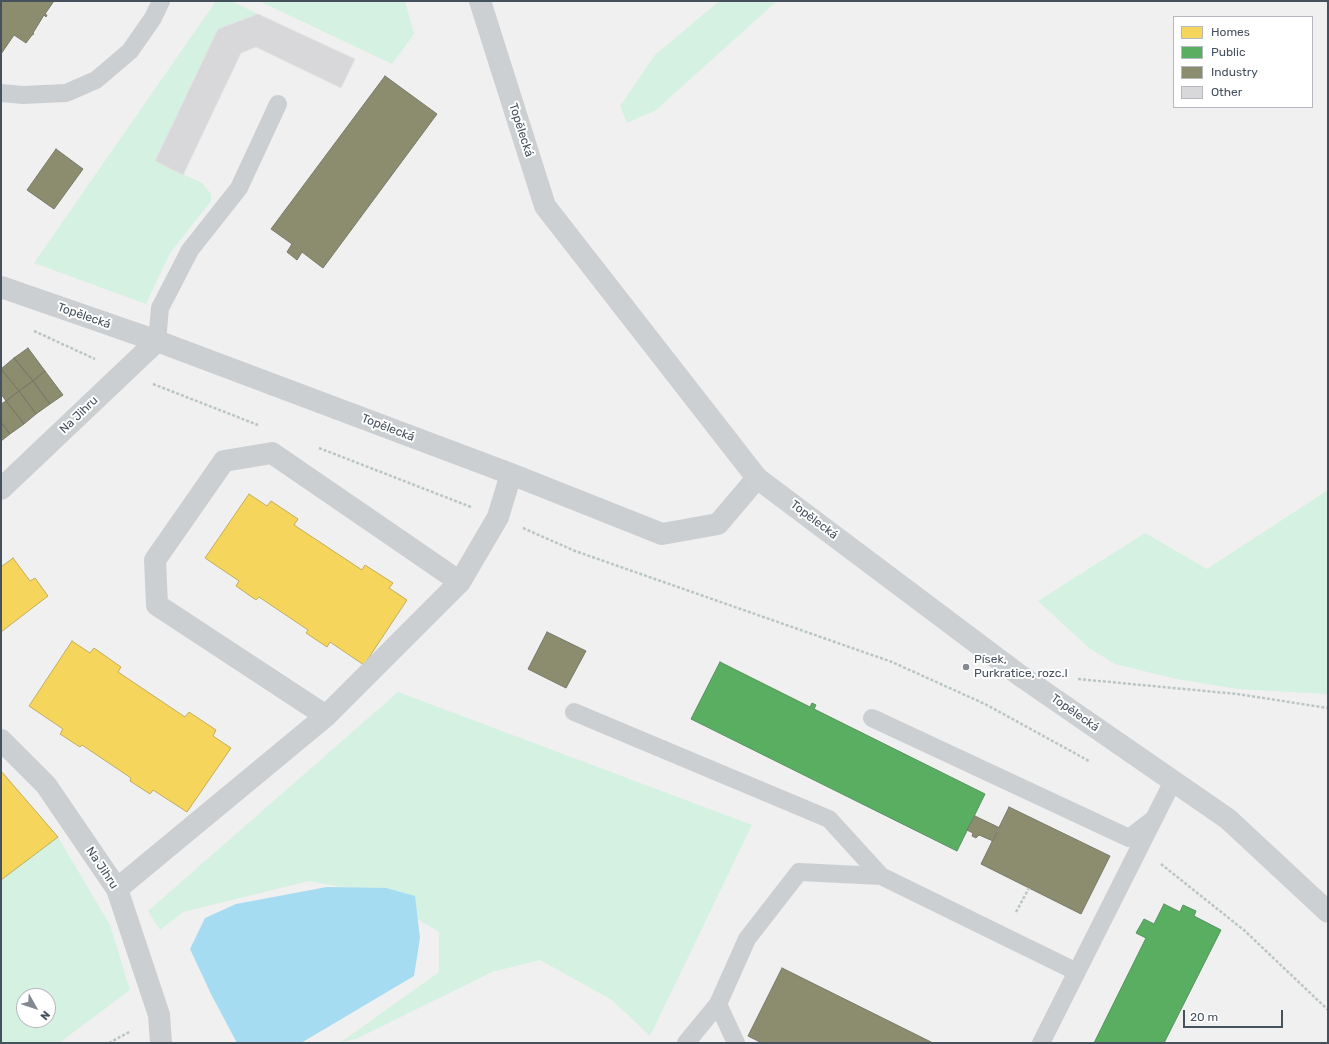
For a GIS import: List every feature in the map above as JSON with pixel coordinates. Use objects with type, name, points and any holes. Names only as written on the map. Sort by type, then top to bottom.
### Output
[{"type":"street","name":"Topělecká","points":[[480,1],[545,206],[757,478],[1018,674],[1228,819],[1328,912]]},
{"type":"street","name":"Topělecká","points":[[1,287],[156,341],[510,474],[662,534],[718,524],[757,478]]},
{"type":"street","name":"Na Jihru","points":[[1,489],[156,341]]},
{"type":"street","points":[[326,716],[157,605],[155,560],[224,461],[272,453],[460,582]]},
{"type":"street","points":[[117,889],[326,716],[460,582],[498,517],[510,474]]},
{"type":"street","name":"Na Jihru","points":[[1,740],[46,785],[117,889],[159,1014],[161,1043]]},
{"type":"lane","points":[[1,93],[23,95],[66,93],[96,80],[130,51],[153,18],[161,1]]},
{"type":"lane","points":[[156,341],[160,308],[190,250],[239,188],[278,104]]},
{"type":"lane","points":[[574,712],[829,819],[881,876],[1077,972]]},
{"type":"lane","points":[[872,718],[1129,838],[1154,819]]},
{"type":"lane","points":[[1041,1043],[1173,781]]},
{"type":"lane","points":[[686,1043],[718,1004],[747,939],[799,872],[881,876]]},
{"type":"lane","points":[[718,1004],[736,1043]]},
{"type":"path","points":[[30,329],[123,373],[263,427]]},
{"type":"path","points":[[314,446],[498,517],[575,551],[892,662],[985,704],[1091,762]]},
{"type":"path","points":[[1071,678],[1237,694],[1328,708]]},
{"type":"path","points":[[1140,847],[1245,931],[1328,1010]]},
{"type":"path","points":[[1014,916],[1029,888]]},
{"type":"green space","points":[[216,1],[231,1],[258,14],[218,29],[155,161],[202,183],[211,194],[211,201],[170,253],[146,304],[34,263]]},
{"type":"green space","points":[[259,1],[405,1],[414,34],[392,64]]},
{"type":"green space","points":[[719,1],[777,1],[656,110],[627,123],[620,106],[655,55]]},
{"type":"green space","points":[[1328,490],[1328,694],[1237,689],[1176,679],[1115,664],[1089,648],[1038,601],[1145,533],[1207,569]]},
{"type":"green space","points":[[398,692],[752,825],[650,1036],[612,1000],[540,960],[492,972],[356,1039],[341,1042],[439,972],[439,932],[374,893],[309,881],[183,912],[160,930],[148,911]]},
{"type":"green space","points":[[58,837],[110,925],[130,990],[59,1043],[1,1043],[1,879]]},
{"type":"water","points":[[327,887],[386,888],[415,896],[420,938],[414,976],[301,1043],[237,1043],[211,994],[190,949],[205,918],[236,904]]},
{"type":"building: Homes","points":[[249,494],[267,506],[271,501],[298,519],[294,525],[362,570],[365,565],[393,583],[389,588],[407,600],[364,665],[330,642],[327,647],[306,633],[308,630],[259,597],[256,600],[236,586],[239,581],[205,558]]},
{"type":"building: Homes","points":[[13,558],[30,581],[35,578],[48,596],[1,632],[1,567]]},
{"type":"building: Homes","points":[[72,641],[90,653],[94,648],[121,667],[118,672],[185,717],[189,712],[216,730],[213,736],[231,748],[187,812],[153,790],[150,794],[130,781],[131,778],[82,745],[80,747],[60,734],[63,729],[29,706]]},
{"type":"building: Homes","points":[[1,771],[58,837],[1,880]]},
{"type":"building: Public","points":[[720,662],[810,707],[812,703],[816,705],[814,709],[985,794],[957,851],[691,719]]},
{"type":"building: Public","points":[[1164,904],[1180,912],[1183,905],[1196,911],[1194,916],[1221,930],[1164,1043],[1094,1043],[1146,938],[1136,933],[1144,919],[1154,924]]},
{"type":"building: Industry","points":[[1,1],[54,1],[45,14],[47,15],[46,17],[44,15],[33,33],[34,34],[26,43],[14,35],[1,54]]},
{"type":"building: Industry","points":[[385,76],[437,114],[323,268],[302,252],[297,260],[287,252],[292,244],[271,229]]},
{"type":"building: Industry","points":[[56,149],[83,169],[54,209],[27,190]]},
{"type":"building: Industry","points":[[28,348],[45,371],[33,381],[14,358]]},
{"type":"building: Industry","points":[[14,358],[33,381],[19,391],[1,369]]},
{"type":"building: Industry","points":[[1,369],[19,391],[6,401],[1,394]]},
{"type":"building: Industry","points":[[45,371],[63,395],[50,404],[33,381]]},
{"type":"building: Industry","points":[[33,381],[50,404],[36,414],[19,391]]},
{"type":"building: Industry","points":[[19,391],[36,414],[24,424],[6,401]]},
{"type":"building: Industry","points":[[6,401],[24,424],[10,434],[1,422],[1,404]]},
{"type":"building: Industry","points":[[1,422],[10,434],[1,441]]},
{"type":"building: Industry","points":[[547,632],[586,651],[566,688],[528,669]]},
{"type":"building: Industry","points":[[1009,807],[1110,856],[1081,914],[981,864]]},
{"type":"building: Industry","points":[[975,816],[1000,828],[993,841],[979,835],[976,838],[972,836],[973,833],[967,830]]},
{"type":"building: Industry","points":[[782,968],[933,1043],[762,1043],[748,1036]]},
{"type":"building: Other","points":[[258,14],[355,59],[341,88],[256,47],[241,53],[183,175],[155,161],[218,29]]},
{"type":"place","name":"Písek, Purkratice, rozc.I","points":[[966,667]]}]
